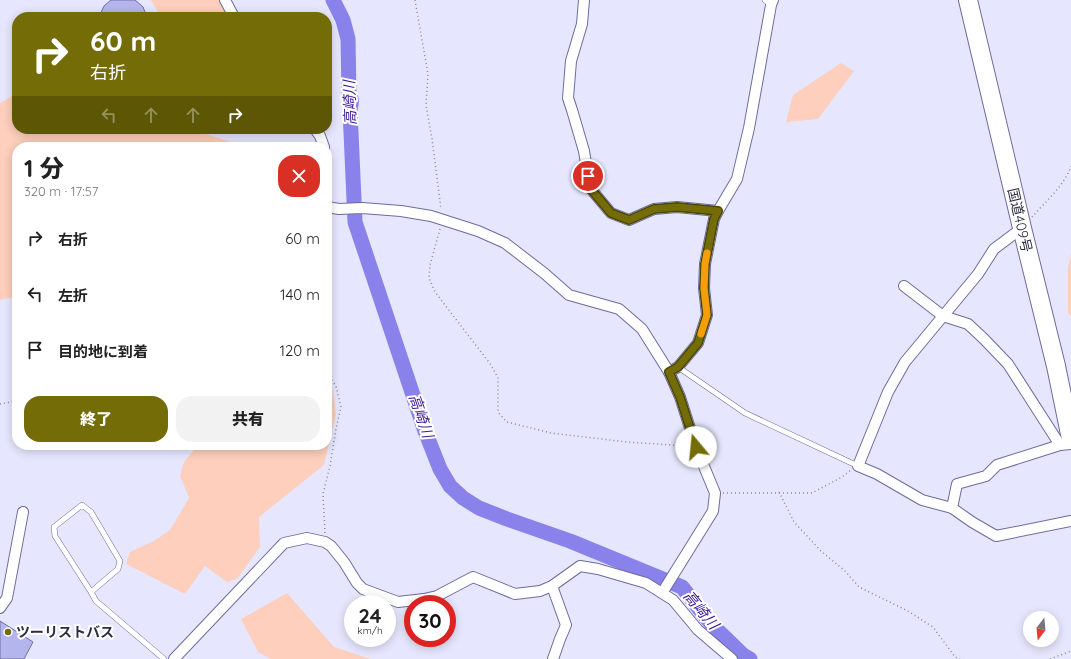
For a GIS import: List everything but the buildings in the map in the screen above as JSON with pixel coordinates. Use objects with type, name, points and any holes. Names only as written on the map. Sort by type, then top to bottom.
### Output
[{"type":"highway","name":"国道409号","points":[[968,0],[1056,366],[1066,442]]},
{"type":"street","points":[[225,0],[231,12]]},
{"type":"street","points":[[584,0],[582,24],[571,60],[568,98],[584,152],[590,188],[611,213],[629,220],[654,209],[677,207],[718,211]]},
{"type":"street","points":[[673,370],[698,343],[707,315],[704,288],[705,264],[714,219],[738,180],[749,128],[770,2]]},
{"type":"street","points":[[332,208],[362,208],[401,211],[431,216],[478,231],[505,243],[544,273],[569,295],[619,309],[642,329],[673,370],[696,447],[715,493],[713,511],[662,593]]},
{"type":"street","points":[[1022,228],[994,249],[978,274],[905,362],[888,392],[858,466],[877,474],[922,500],[952,508],[996,536],[1071,521]]},
{"type":"street","points":[[904,286],[943,316],[968,324],[984,339],[1008,364],[1066,442],[1071,444]]},
{"type":"street","points":[[952,508],[957,484],[986,476],[997,465],[1066,442]]},
{"type":"street","points":[[0,608],[7,598],[23,512]]},
{"type":"street","points":[[174,659],[284,542],[307,538],[325,542],[331,546],[344,562],[357,583],[364,589],[398,602],[437,596],[472,577],[515,594],[540,591],[552,586],[580,566],[598,569],[646,583],[673,600],[698,630],[732,659]]},
{"type":"street","points":[[552,586],[566,625],[553,659]]},
{"type":"lane","points":[[673,370],[745,413],[858,466]]},
{"type":"lane","points":[[90,592],[118,569],[120,561],[91,512],[82,505],[54,527],[55,536],[90,592],[96,601],[164,659]]},
{"type":"path","points":[[415,0],[428,74],[426,104],[442,220],[430,265],[429,278],[435,292],[491,365],[498,378],[498,412],[507,422],[551,433],[627,442],[696,447]]},
{"type":"path","points":[[1022,228],[1062,184],[1071,166]]},
{"type":"path","points":[[325,542],[323,494],[341,407],[336,386],[332,380]]},
{"type":"path","points":[[0,404],[12,402]]},
{"type":"path","points":[[715,493],[812,493],[842,477],[858,466]]},
{"type":"path","points":[[779,492],[794,522],[821,551],[845,571],[859,587],[906,610],[933,627],[955,658],[960,659]]},
{"type":"path","points":[[1050,659],[1071,651]]},
{"type":"shaded area","points":[[151,0],[220,0],[226,12],[158,12]]},
{"type":"shaded area","points":[[841,63],[854,71],[818,119],[786,122],[793,95]]},
{"type":"shaded area","points":[[12,96],[12,134],[206,134],[231,142],[12,142],[12,297],[0,300],[0,103]]},
{"type":"shaded area","points":[[1071,253],[1071,317],[1068,313],[1068,268]]},
{"type":"shaded area","points":[[332,389],[333,391],[336,414],[332,431]]},
{"type":"shaded area","points":[[194,450],[328,450],[324,465],[259,517],[260,547],[237,579],[227,582],[205,566],[185,594],[126,564],[130,552],[154,541],[170,530],[189,498],[180,476],[184,462]]},
{"type":"shaded area","points":[[287,593],[334,647],[371,659],[271,659],[258,652],[241,619]]},
{"type":"waterway","name":"高崎川","points":[[333,0],[343,20],[348,39],[355,222],[425,431],[440,469],[450,486],[463,498],[479,508],[570,541],[682,587],[713,626],[743,655],[750,659]]},
{"type":"slow traffic","points":[[701,334],[707,315],[704,288],[707,253]]},
{"type":"place","name":"ツーリストバス","points":[[8,632]]},
{"type":"route","points":[[588,176],[590,188],[611,213],[629,220],[654,209],[677,207],[718,211],[714,219],[705,264],[704,288],[707,315],[698,343],[678,367],[669,372],[680,397],[696,447]]}]
